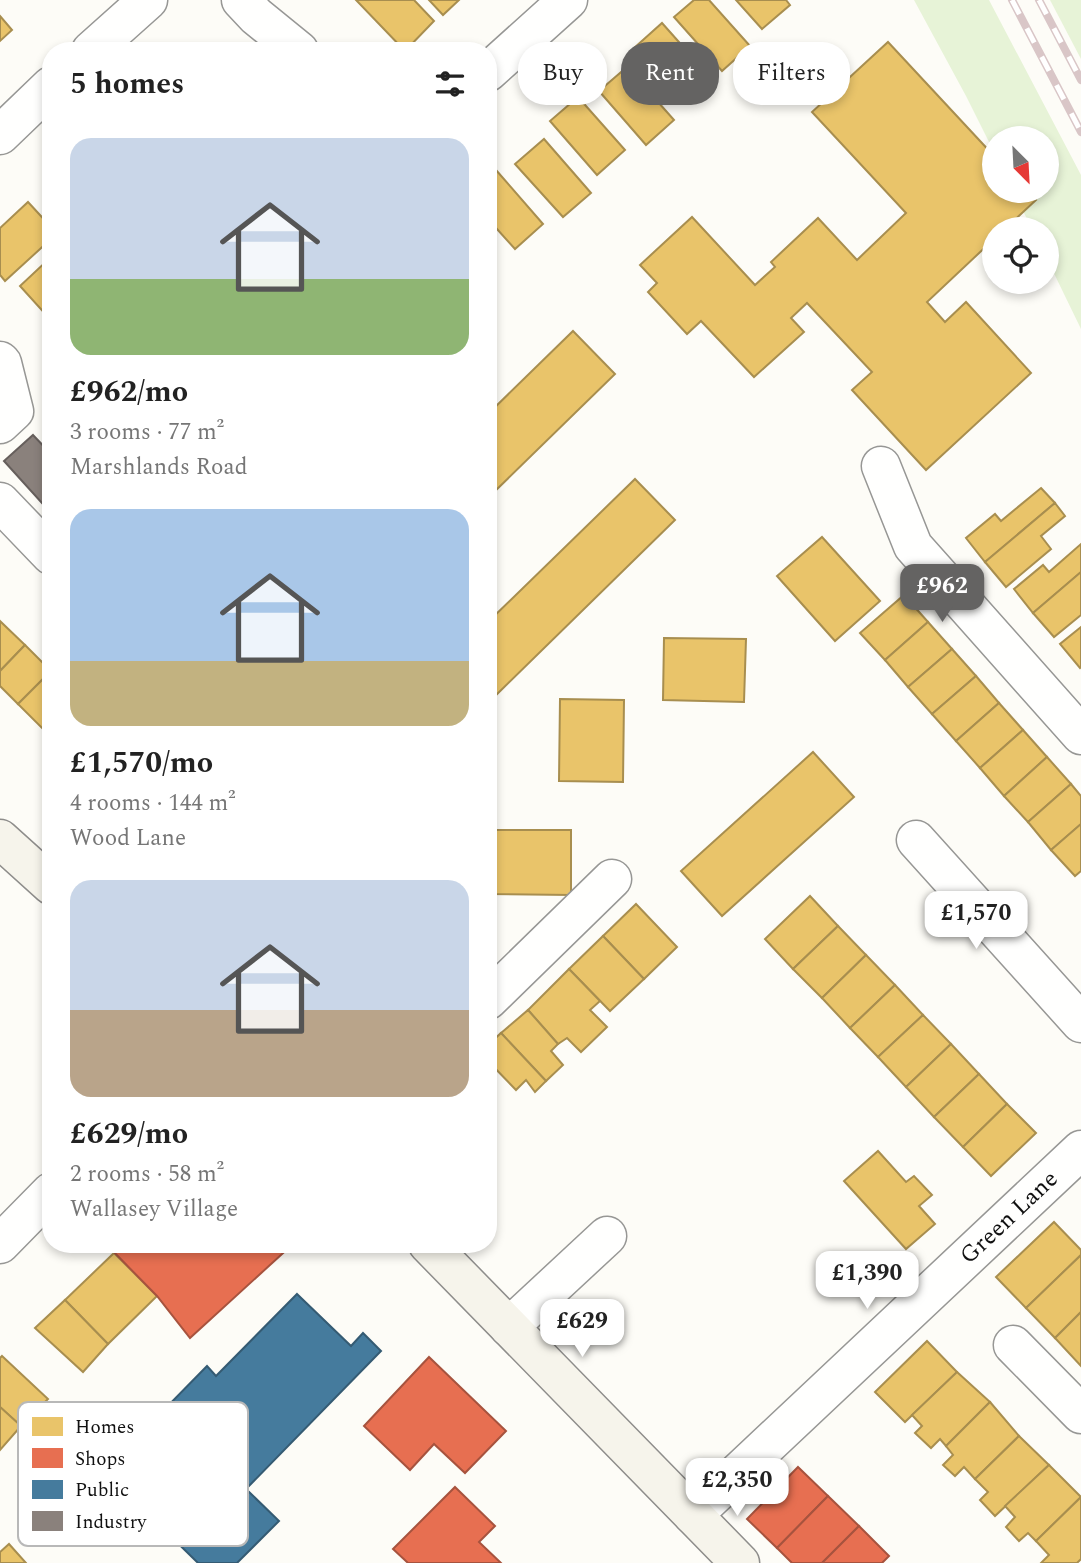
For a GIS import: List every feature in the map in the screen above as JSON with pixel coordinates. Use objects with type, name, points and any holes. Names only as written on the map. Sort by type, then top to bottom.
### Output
[{"type":"main road","points":[[0,839],[42,877]]},
{"type":"main road","points":[[437,1253],[740,1563]]},
{"type":"street","points":[[100,42],[148,0]]},
{"type":"street","points":[[241,0],[288,42]]},
{"type":"street","points":[[497,64],[568,0]]},
{"type":"street","points":[[0,135],[42,103]]},
{"type":"street","points":[[0,361],[14,411],[0,424]]},
{"type":"street","points":[[881,466],[913,546],[1081,735]]},
{"type":"street","points":[[0,502],[42,546]]},
{"type":"street","points":[[916,840],[1081,1023]]},
{"type":"street","points":[[497,991],[612,879]]},
{"type":"street","name":"Green Lane","points":[[693,1515],[1081,1150]]},
{"type":"street","points":[[0,1244],[42,1201]]},
{"type":"street","points":[[509,1327],[607,1236]]},
{"type":"street","points":[[1013,1345],[1081,1414]]},
{"type":"green space","points":[[914,0],[989,0],[1055,126],[982,128]]},
{"type":"green space","points":[[1050,0],[1081,0],[1081,59]]},
{"type":"green space","points":[[1059,133],[1081,175],[1081,329],[1059,284],[1059,217],[1026,217],[1019,203],[1059,203]]},
{"type":"building: Homes","points":[[356,0],[414,0],[434,21],[414,42],[396,42]]},
{"type":"building: Homes","points":[[429,0],[459,0],[443,15]]},
{"type":"building: Homes","points":[[694,0],[709,0],[746,42],[733,42],[733,61],[722,71],[719,68],[719,42],[696,42],[674,17]]},
{"type":"building: Homes","points":[[736,0],[786,0],[790,5],[762,29]]},
{"type":"building: Homes","points":[[0,16],[12,30],[0,41]]},
{"type":"building: Homes","points":[[662,23],[679,42],[641,42]]},
{"type":"building: Homes","points":[[888,42],[982,143],[982,203],[1033,203],[1018,217],[982,217],[982,250],[927,302],[945,322],[966,302],[1031,373],[926,470],[852,390],[872,372],[807,303],[791,318],[804,332],[754,377],[701,321],[687,334],[648,292],[657,283],[640,265],[692,217],[755,285],[775,267],[771,262],[818,218],[857,260],[906,213],[812,112],[820,105],[850,105],[850,77]]},
{"type":"building: Homes","points":[[621,72],[621,105],[661,105],[674,120],[646,145],[607,100],[607,84]]},
{"type":"building: Homes","points":[[569,105],[585,105],[625,150],[597,175],[550,121]]},
{"type":"building: Homes","points":[[544,139],[591,193],[563,217],[515,164]]},
{"type":"building: Homes","points":[[497,171],[543,224],[515,249],[497,229]]},
{"type":"building: Homes","points":[[28,202],[42,217],[42,247],[5,281],[0,275],[0,228]]},
{"type":"building: Homes","points":[[42,265],[42,310],[20,286]]},
{"type":"building: Homes","points":[[573,331],[615,374],[497,489],[497,405]]},
{"type":"building: Homes","points":[[635,479],[675,520],[497,694],[497,613]]},
{"type":"building: Homes","points":[[1041,488],[1055,503],[985,562],[966,538],[995,514],[1001,521]]},
{"type":"building: Homes","points":[[1055,503],[1065,516],[1041,536],[1051,549],[1006,587],[985,562]]},
{"type":"building: Homes","points":[[822,537],[880,601],[835,641],[777,576]]},
{"type":"building: Homes","points":[[1081,544],[1081,572],[1033,613],[1014,589],[1043,565],[1049,572]]},
{"type":"building: Homes","points":[[1081,572],[1081,615],[1054,637],[1033,613]]},
{"type":"building: Homes","points":[[904,595],[928,622],[885,660],[860,633]]},
{"type":"building: Homes","points":[[0,621],[25,645],[0,671]]},
{"type":"building: Homes","points":[[928,622],[952,649],[908,687],[885,660]]},
{"type":"building: Homes","points":[[1081,627],[1081,667],[1080,668],[1060,644]]},
{"type":"building: Homes","points":[[664,638],[746,639],[744,702],[663,700]]},
{"type":"building: Homes","points":[[25,645],[42,662],[42,680],[18,704],[0,686],[0,671]]},
{"type":"building: Homes","points":[[952,649],[976,676],[932,714],[908,687]]},
{"type":"building: Homes","points":[[976,676],[999,703],[956,741],[932,714]]},
{"type":"building: Homes","points":[[42,680],[42,728],[18,704]]},
{"type":"building: Homes","points":[[560,699],[624,700],[623,782],[559,781]]},
{"type":"building: Homes","points":[[999,703],[1023,730],[980,768],[956,741]]},
{"type":"building: Homes","points":[[1023,730],[1047,757],[1004,796],[980,768]]},
{"type":"building: Homes","points":[[813,752],[854,797],[722,916],[681,871]]},
{"type":"building: Homes","points":[[1047,757],[1071,784],[1028,822],[1004,796]]},
{"type":"building: Homes","points":[[1071,784],[1081,796],[1081,824],[1051,850],[1028,822]]},
{"type":"building: Homes","points":[[1081,824],[1081,871],[1075,876],[1051,850]]},
{"type":"building: Homes","points":[[497,830],[571,830],[571,895],[497,894]]},
{"type":"building: Homes","points":[[810,896],[838,926],[793,969],[765,939]]},
{"type":"building: Homes","points":[[636,904],[677,947],[644,979],[603,936]]},
{"type":"building: Homes","points":[[838,926],[866,955],[822,998],[793,969]]},
{"type":"building: Homes","points":[[603,936],[644,979],[610,1011],[569,969]]},
{"type":"building: Homes","points":[[866,955],[895,985],[850,1028],[822,998]]},
{"type":"building: Homes","points":[[569,969],[600,1001],[590,1010],[607,1027],[581,1052],[567,1038],[558,1044],[528,1010]]},
{"type":"building: Homes","points":[[895,985],[923,1015],[878,1057],[850,1028]]},
{"type":"building: Homes","points":[[528,1010],[558,1044],[551,1051],[563,1065],[546,1081],[501,1033]]},
{"type":"building: Homes","points":[[923,1015],[951,1044],[906,1087],[878,1057]]},
{"type":"building: Homes","points":[[501,1033],[546,1081],[535,1092],[526,1080],[516,1090],[497,1070],[497,1037]]},
{"type":"building: Homes","points":[[951,1044],[979,1074],[934,1117],[906,1087]]},
{"type":"building: Homes","points":[[979,1074],[1007,1104],[963,1147],[934,1117]]},
{"type":"building: Homes","points":[[1007,1104],[1036,1133],[991,1176],[963,1147]]},
{"type":"building: Homes","points":[[878,1151],[906,1182],[914,1176],[932,1195],[919,1206],[935,1224],[906,1249],[844,1181]]},
{"type":"building: Homes","points":[[1054,1222],[1081,1250],[1081,1255],[1026,1308],[996,1277]]},
{"type":"building: Homes","points":[[114,1253],[157,1296],[108,1344],[65,1300]]},
{"type":"building: Homes","points":[[1081,1255],[1081,1312],[1055,1338],[1026,1308]]},
{"type":"building: Homes","points":[[65,1300],[108,1344],[83,1372],[35,1328]]},
{"type":"building: Homes","points":[[1081,1312],[1081,1366],[1055,1338]]},
{"type":"building: Homes","points":[[927,1341],[957,1372],[905,1422],[875,1392]]},
{"type":"building: Homes","points":[[2,1356],[48,1399],[45,1402],[18,1402],[18,1423],[0,1407]]},
{"type":"building: Homes","points":[[957,1372],[990,1402],[946,1446],[940,1439],[931,1448],[915,1433],[922,1426],[912,1415]]},
{"type":"building: Homes","points":[[990,1402],[1019,1436],[975,1479],[964,1467],[955,1476],[943,1465],[953,1455],[946,1446]]},
{"type":"building: Homes","points":[[0,1407],[18,1423],[18,1429],[0,1450]]},
{"type":"building: Homes","points":[[1019,1436],[1049,1465],[995,1516],[980,1500],[988,1492],[975,1479]]},
{"type":"building: Homes","points":[[1049,1465],[1081,1497],[1036,1541],[1028,1533],[1019,1541],[1006,1527],[1015,1517],[1005,1506]]},
{"type":"building: Homes","points":[[1081,1497],[1081,1559],[1077,1563],[1041,1563],[1049,1555],[1036,1541]]},
{"type":"building: Homes","points":[[9,1544],[26,1563],[0,1563],[0,1552]]},
{"type":"building: Shops","points":[[115,1253],[283,1253],[190,1338],[157,1296]]},
{"type":"building: Shops","points":[[429,1357],[506,1431],[465,1473],[434,1444],[410,1470],[364,1426]]},
{"type":"building: Shops","points":[[798,1467],[828,1496],[777,1548],[747,1519]]},
{"type":"building: Shops","points":[[455,1487],[495,1526],[479,1542],[501,1563],[408,1563],[393,1549]]},
{"type":"building: Shops","points":[[828,1496],[859,1526],[822,1563],[792,1563],[777,1548]]},
{"type":"building: Shops","points":[[859,1526],[889,1556],[882,1563],[822,1563]]},
{"type":"building: Public","points":[[297,1294],[351,1346],[363,1333],[381,1351],[248,1487],[248,1402],[172,1402],[207,1366],[216,1376]]},
{"type":"building: Public","points":[[248,1491],[279,1521],[237,1563],[198,1563],[181,1546],[248,1546]]},
{"type":"building: Industry","points":[[33,435],[42,444],[42,503],[4,461]]},
{"type":"railway","points":[[1012,0],[1081,132]]},
{"type":"railway","points":[[1039,0],[1081,80]]}]
